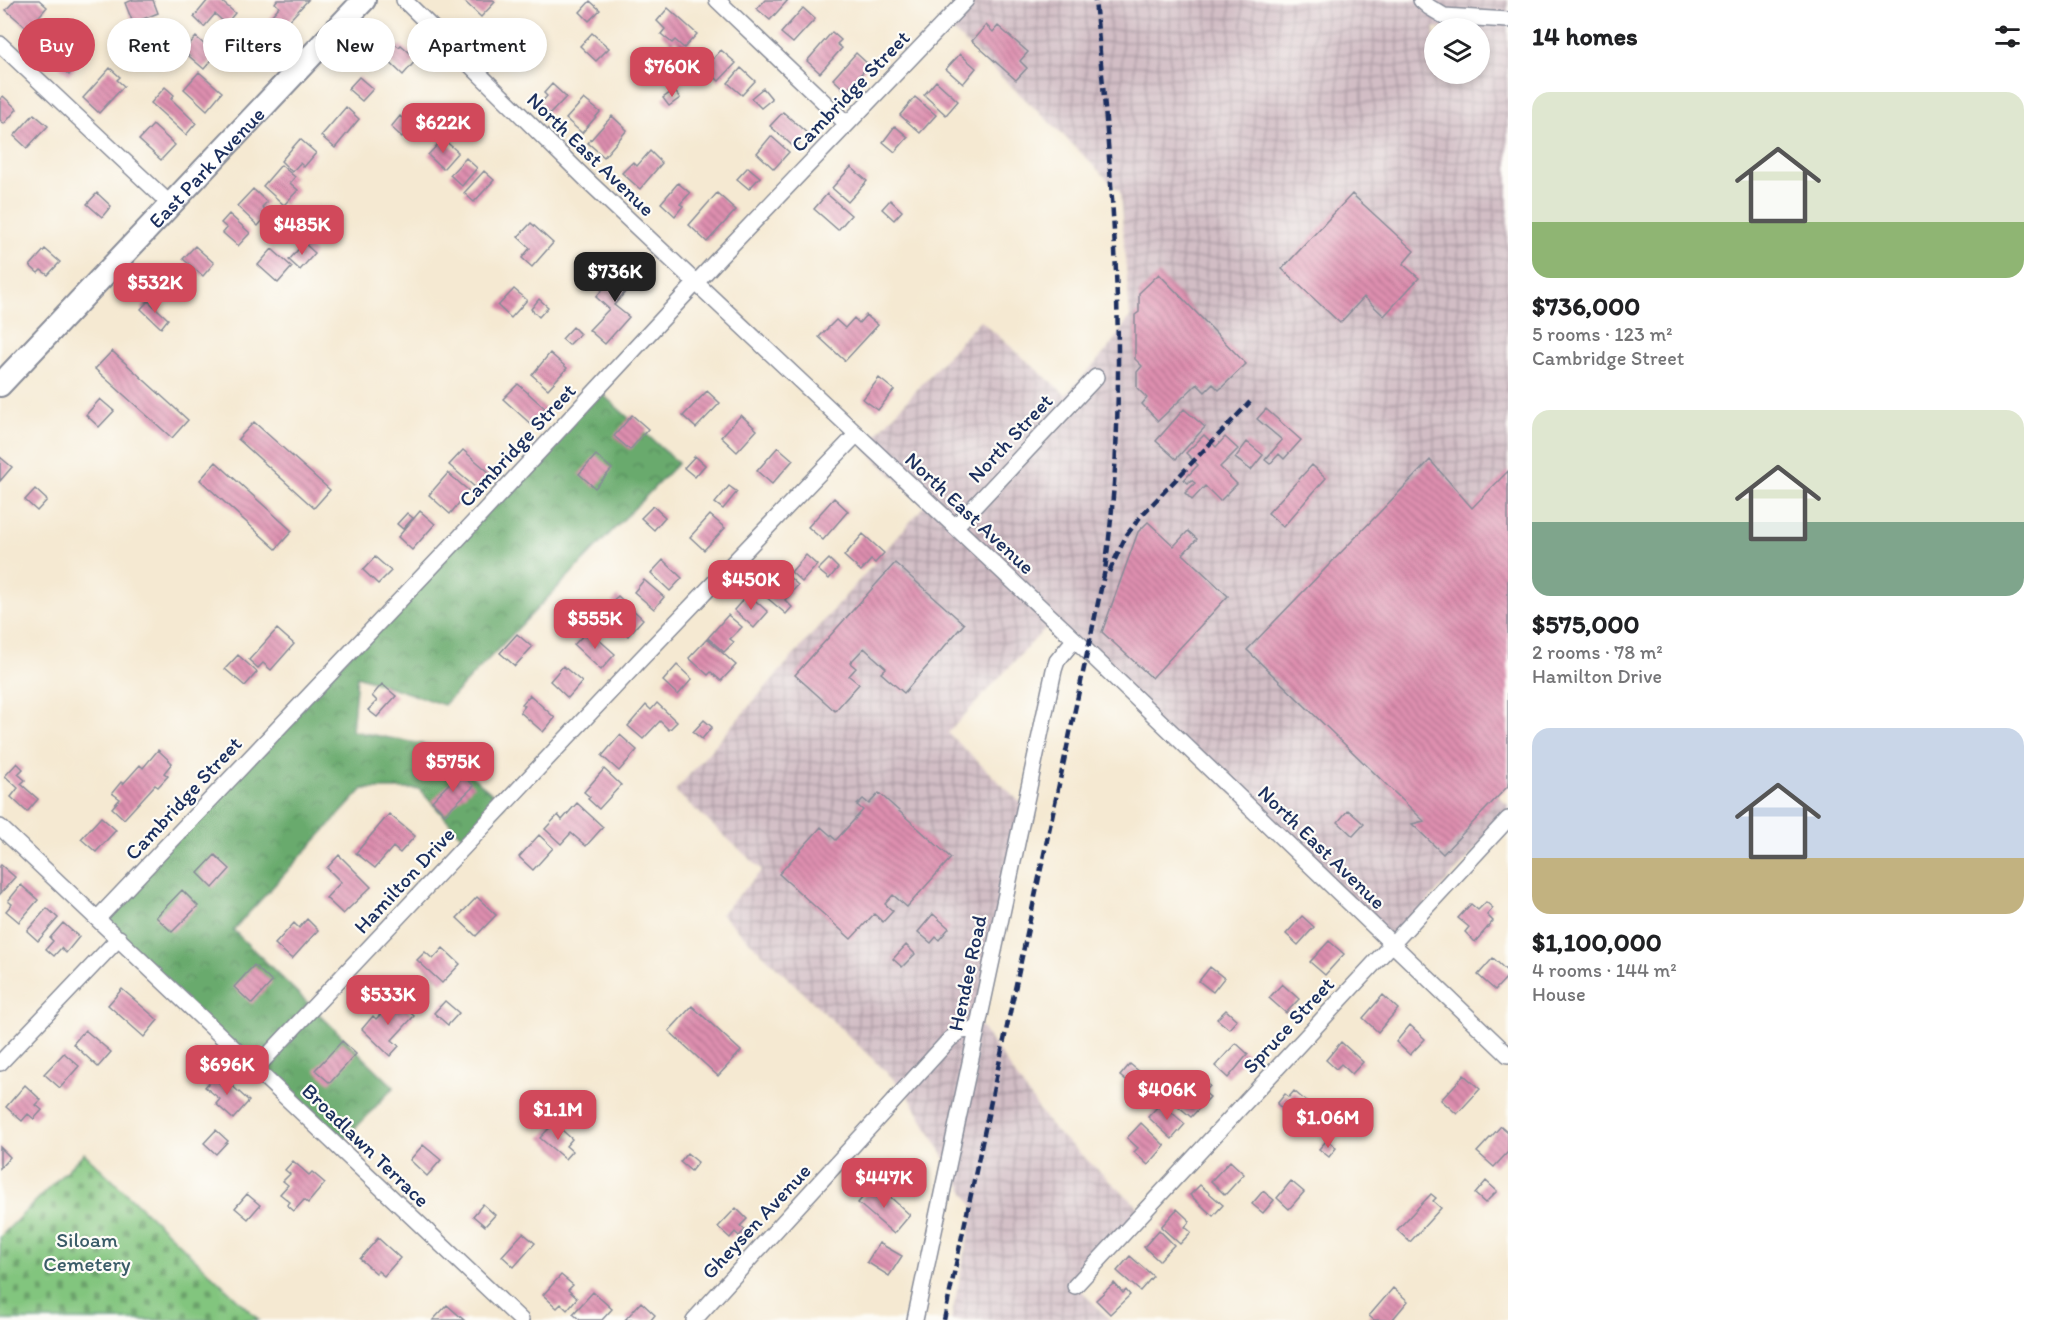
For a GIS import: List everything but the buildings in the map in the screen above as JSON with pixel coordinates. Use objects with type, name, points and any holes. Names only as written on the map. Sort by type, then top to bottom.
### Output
[{"type":"main road","name":"East Park Avenue","points":[[0,386],[364,0]]},
{"type":"street","name":"North East Avenue","points":[[404,0],[559,154],[695,284],[955,527],[1508,1055]]},
{"type":"street","points":[[717,0],[847,124]]},
{"type":"street","name":"Cambridge Street","points":[[98,918],[966,0]]},
{"type":"street","points":[[1421,0],[1443,16],[1508,20]]},
{"type":"street","points":[[0,44],[170,204]]},
{"type":"street","name":"North Street","points":[[955,527],[1096,377]]},
{"type":"street","name":"Hamilton Drive","points":[[255,1068],[856,435]]},
{"type":"street","name":"Hendee Road","points":[[915,1320],[1054,670],[1057,661],[1074,640]]},
{"type":"street","name":"Spruce Street","points":[[1075,1286],[1508,819]]},
{"type":"street","name":"Broadlawn Terrace","points":[[0,827],[520,1320]]},
{"type":"street","points":[[0,1063],[119,938]]},
{"type":"street","name":"Gheysen Avenue","points":[[694,1320],[950,1039],[961,1031],[976,1029]]},
{"type":"shaded area","points":[[967,0],[1508,0],[1508,681],[1445,748],[1508,805],[1508,815],[1390,942],[1050,623],[948,733],[1026,808],[980,1025],[1052,1128],[1142,1210],[1075,1284],[1110,1320],[951,1320],[974,1208],[905,1090],[721,914],[762,870],[675,791],[924,506],[864,448],[980,320],[1066,395],[1107,350],[1130,317],[1120,192],[945,24]]},
{"type":"green space","points":[[599,391],[678,463],[444,705],[357,676],[352,731],[438,747],[505,805],[469,844],[419,789],[363,789],[233,930],[394,1087],[338,1147],[96,923]]},
{"type":"green space","name":"Siloam Cemetery","points":[[84,1153],[259,1320],[0,1320],[0,1237]]},
{"type":"railway","points":[[944,1320],[1105,570],[1113,499],[1118,357],[1113,213],[1095,0]]},
{"type":"railway","points":[[1109,572],[1126,536],[1141,516],[1250,402]]}]
